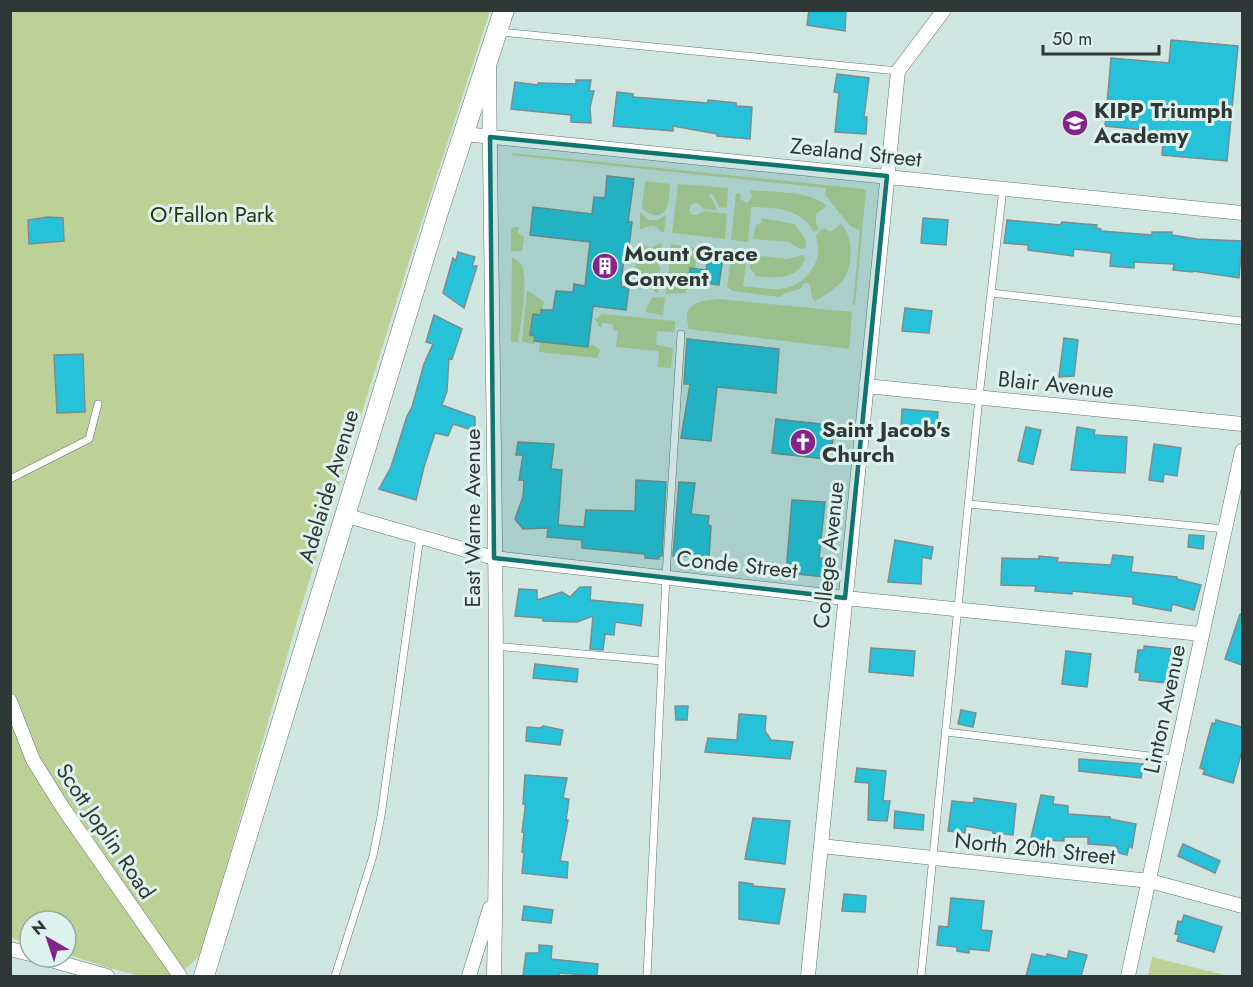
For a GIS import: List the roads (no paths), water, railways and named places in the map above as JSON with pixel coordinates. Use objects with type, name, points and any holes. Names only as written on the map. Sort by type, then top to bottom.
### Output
[{"type":"main road","name":"Adelaide Avenue","points":[[204,976],[438,212],[504,10]]},
{"type":"street","points":[[898,71],[944,10]]},
{"type":"street","name":"East Warne Avenue","points":[[489,60],[494,558],[494,976]]},
{"type":"street","name":"College Avenue","points":[[808,976],[898,71]]},
{"type":"street","name":"Zealand Street","points":[[464,134],[1242,213]]},
{"type":"street","name":"Blair Avenue","points":[[866,386],[1242,424]]},
{"type":"street","name":"Linton Avenue","points":[[1128,976],[1242,451]]},
{"type":"street","name":"Conde Street","points":[[344,515],[494,558],[1201,634]]},
{"type":"street","name":"Scott Joplin Road","points":[[10,701],[33,760],[57,799],[180,976]]},
{"type":"street","name":"North 20th Street","points":[[821,846],[1150,881],[1242,906]]},
{"type":"street","points":[[469,976],[495,891]]},
{"type":"street","points":[[78,968],[107,976]]},
{"type":"lane","points":[[497,32],[898,71]]},
{"type":"lane","points":[[921,976],[979,398],[1003,188]]},
{"type":"lane","points":[[992,293],[1242,321]]},
{"type":"lane","points":[[647,976],[666,577],[681,334]]},
{"type":"lane","points":[[10,479],[89,439],[98,404]]},
{"type":"lane","points":[[969,504],[1225,530]]},
{"type":"lane","points":[[335,976],[373,856],[381,816],[420,537]]},
{"type":"lane","points":[[494,646],[662,661]]},
{"type":"lane","points":[[946,732],[1175,759]]},
{"type":"place","name":"KIPP Triumph Academy","points":[[1075,123]]},
{"type":"place","name":"Mount Grace Convent","points":[[605,266]]},
{"type":"place","name":"Saint Jacob's Church","points":[[803,442]]},
{"type":"park label","name":"O'Fallon Park","points":[[212,214]]}]
